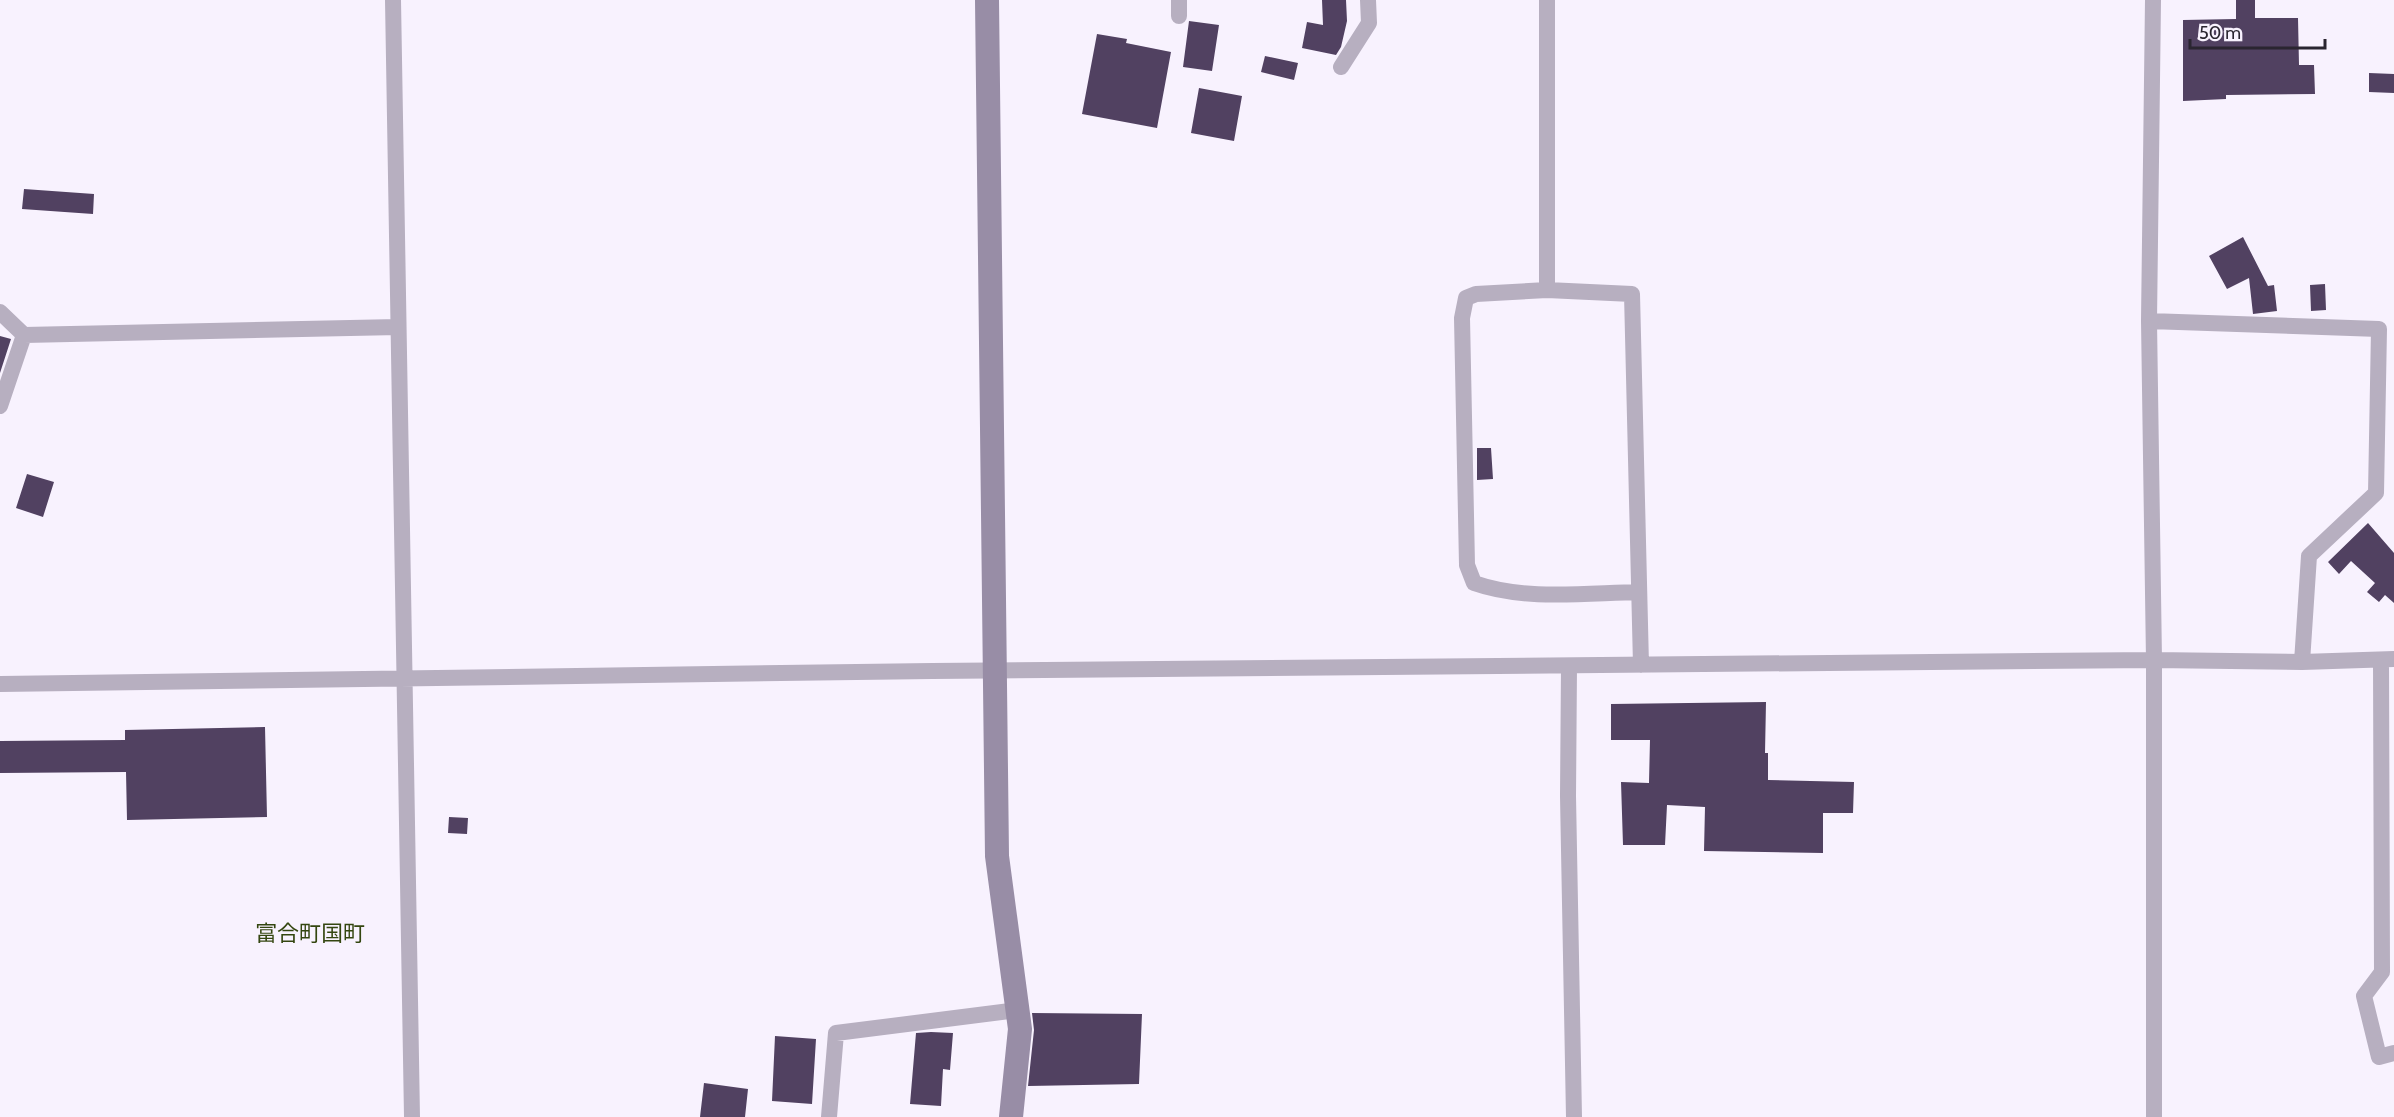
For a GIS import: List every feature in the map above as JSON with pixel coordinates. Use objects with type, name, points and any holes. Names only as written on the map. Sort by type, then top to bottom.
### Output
[{"type":"street","points":[[393,0],[407,679],[412,1117]]},
{"type":"street","points":[[987,0],[997,855],[1001,898],[1018,1010],[1018,1056],[1011,1117]]},
{"type":"street","points":[[1341,67],[1369,23],[1368,0]]},
{"type":"street","points":[[1547,0],[1547,290]]},
{"type":"street","points":[[2153,0],[2148,321],[2154,660],[2154,1117]]},
{"type":"street","points":[[1639,592],[1533,594],[1494,590],[1474,583],[1467,565],[1463,306],[1466,298],[1476,294],[1547,290],[1632,294],[1641,665]]},
{"type":"street","points":[[0,312],[13,327],[398,327]]},
{"type":"street","points":[[2148,321],[2379,329],[2376,493],[2309,556],[2302,662]]},
{"type":"street","points":[[0,406],[13,327]]},
{"type":"street","points":[[0,684],[2154,660],[2302,662],[2388,659],[2382,972],[2364,996],[2379,1057],[2394,1053]]},
{"type":"street","points":[[1569,666],[1568,796],[1574,1117]]},
{"type":"street","points":[[829,1117],[836,1033],[1018,1010]]},
{"type":"building","points":[[1322,0],[1346,0],[1347,21],[1341,47],[1336,55],[1302,48],[1307,22],[1323,25]]},
{"type":"building","points":[[2236,0],[2255,0],[2255,18],[2298,18],[2299,65],[2314,65],[2315,94],[2226,95],[2226,99],[2183,101],[2183,20],[2236,19]]},
{"type":"building","points":[[1189,21],[1219,25],[1212,71],[1183,67]]},
{"type":"building","points":[[1097,34],[1127,39],[1126,43],[1171,52],[1157,128],[1082,114]]},
{"type":"building","points":[[1265,56],[1298,63],[1294,80],[1261,72]]},
{"type":"building","points":[[2369,73],[2394,74],[2394,93],[2369,92]]},
{"type":"building","points":[[1199,88],[1242,96],[1234,141],[1191,133]]},
{"type":"building","points":[[24,189],[94,194],[93,214],[22,209]]},
{"type":"building","points":[[2243,237],[2268,286],[2274,285],[2277,311],[2253,314],[2249,278],[2227,289],[2209,256]]},
{"type":"building","points":[[2325,284],[2326,310],[2311,311],[2310,285]]},
{"type":"building","points":[[0,336],[11,339],[0,373]]},
{"type":"building","points":[[1477,448],[1491,448],[1493,479],[1477,480]]},
{"type":"building","points":[[27,474],[54,482],[43,517],[16,508]]},
{"type":"building","points":[[2368,523],[2394,553],[2394,603],[2385,595],[2379,602],[2367,592],[2375,583],[2351,561],[2339,574],[2328,562]]},
{"type":"building","points":[[1766,702],[1765,753],[1768,753],[1768,780],[1854,782],[1853,813],[1823,813],[1823,853],[1704,851],[1705,807],[1667,805],[1665,845],[1623,845],[1621,782],[1649,783],[1650,740],[1611,740],[1611,704]]},
{"type":"building","points":[[265,727],[267,817],[127,820],[126,772],[0,773],[0,741],[125,740],[125,730]]},
{"type":"building","points":[[449,817],[468,818],[467,834],[448,833]]},
{"type":"building","points":[[1032,1013],[1142,1014],[1139,1084],[1028,1086],[1034,1030]]},
{"type":"building","points":[[916,1033],[953,1033],[950,1070],[943,1069],[941,1106],[910,1104]]},
{"type":"building","points":[[775,1036],[816,1039],[812,1104],[772,1101]]},
{"type":"building","points":[[704,1083],[748,1089],[745,1117],[700,1117]]},
{"type":"district","name":"富合町国町","points":[[310,933]]}]
